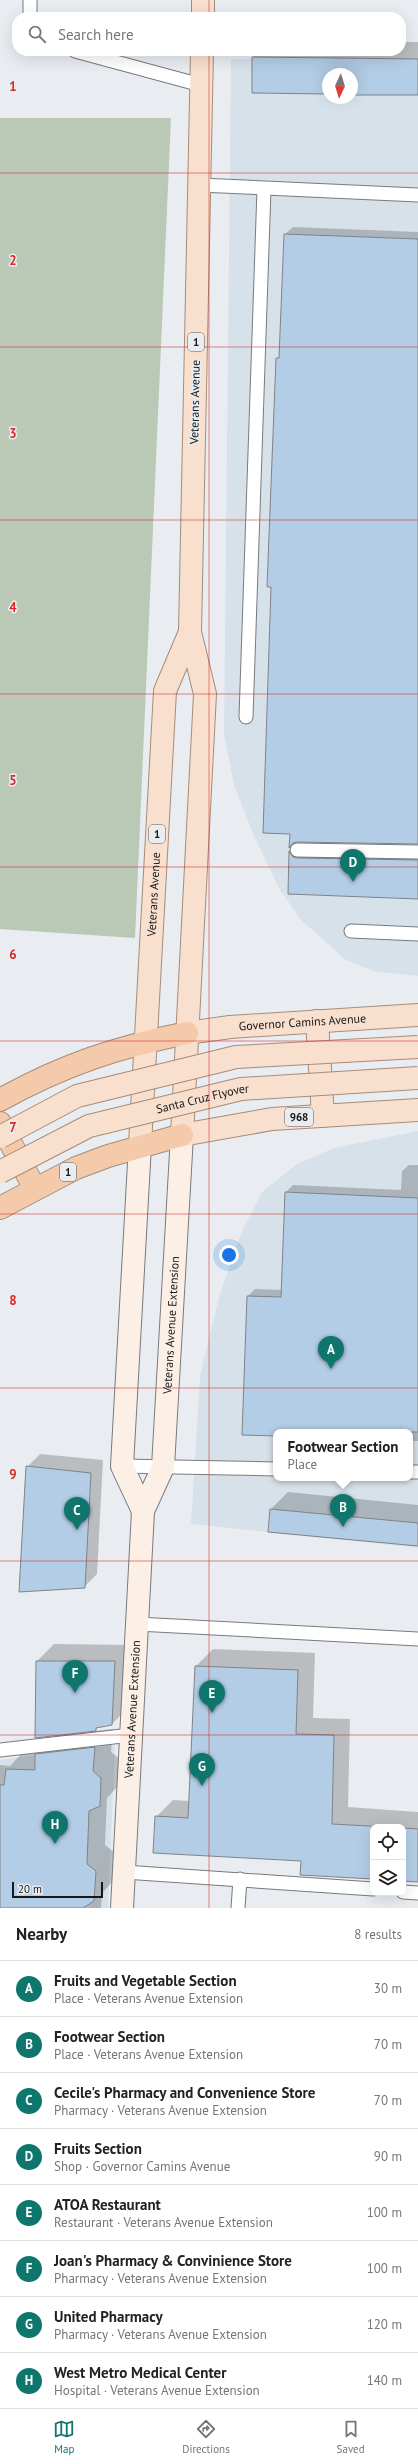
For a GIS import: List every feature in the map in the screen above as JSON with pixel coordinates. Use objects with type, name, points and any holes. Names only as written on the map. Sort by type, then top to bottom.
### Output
[{"type":"highway","points":[[0,1100],[67,1066],[146,1042],[187,1033]]},
{"type":"highway","points":[[0,1123],[35,1189]]},
{"type":"highway","name":"1","points":[[0,1208],[76,1168],[140,1145],[182,1135]]},
{"type":"main road","points":[[203,0],[203,12]]},
{"type":"main road","name":"Veterans Avenue","points":[[187,1033],[205,694],[190,632],[202,56]]},
{"type":"main road","name":"Veterans Avenue","points":[[146,1042],[165,691],[190,632]]},
{"type":"main road","name":"Governor Camins Avenue","points":[[187,1033],[230,1027],[418,1015]]},
{"type":"main road","points":[[317,1021],[323,1116]]},
{"type":"main road","name":"1","points":[[182,1135],[187,1033]]},
{"type":"main road","name":"1","points":[[140,1145],[146,1042]]},
{"type":"main road","points":[[0,1137],[77,1096],[236,1057],[418,1047]]},
{"type":"main road","name":"Santa Cruz Flyover","points":[[0,1172],[89,1126],[241,1089],[418,1078]]},
{"type":"main road","name":"968","points":[[182,1135],[272,1119],[418,1110]]},
{"type":"main road","name":"Veterans Avenue Extension","points":[[122,1908],[143,1511],[163,1467],[182,1135]]},
{"type":"main road","name":"Veterans Avenue Extension","points":[[140,1145],[122,1466],[143,1511]]},
{"type":"lane","points":[[30,0],[30,12]]},
{"type":"lane","points":[[94,56],[201,85]]},
{"type":"lane","points":[[199,185],[418,195]]},
{"type":"lane","points":[[246,717],[264,189]]},
{"type":"lane","points":[[297,850],[418,852]]},
{"type":"lane","points":[[351,931],[418,934]]},
{"type":"lane","points":[[122,1466],[273,1469]]},
{"type":"lane","points":[[137,1624],[418,1639]]},
{"type":"lane","points":[[0,1750],[131,1735]]},
{"type":"lane","points":[[124,1872],[370,1889]]},
{"type":"lane","points":[[238,1908],[240,1879]]},
{"type":"lane","points":[[406,1892],[418,1893]]},
{"type":"shaded area","points":[[418,58],[418,976],[373,971],[346,960],[301,920],[280,890],[254,836],[234,785],[224,734],[231,59]]},
{"type":"shaded area","points":[[418,1131],[418,1548],[191,1524],[200,1376],[219,1297],[242,1231],[262,1192],[297,1164],[334,1148]]},
{"type":"shaded area","points":[[115,1745],[108,1908],[0,1908],[0,1760]]},
{"type":"green space","points":[[0,118],[171,118],[135,938],[0,929]]},
{"type":"building","points":[[252,57],[418,59],[418,95],[358,95],[358,68],[322,68],[322,94],[252,93]]},
{"type":"building","points":[[284,234],[418,239],[418,844],[297,842],[293,843],[289,848],[290,834],[263,833],[271,587],[267,587],[276,358],[279,358]]},
{"type":"building","points":[[289,851],[293,857],[297,858],[418,860],[418,899],[288,894]]},
{"type":"building","points":[[285,1192],[418,1198],[418,1432],[413,1432],[413,1429],[273,1429],[273,1436],[242,1435],[247,1296],[281,1297]]},
{"type":"building","points":[[26,1466],[91,1473],[85,1588],[19,1592]]},
{"type":"building","points":[[270,1509],[418,1523],[418,1546],[268,1532]]},
{"type":"building","points":[[36,1661],[115,1661],[112,1725],[96,1728],[96,1731],[35,1738]]},
{"type":"building","points":[[195,1666],[298,1670],[296,1734],[334,1735],[332,1824],[370,1826],[370,1879],[300,1875],[301,1861],[153,1853],[155,1816],[188,1818]]},
{"type":"building","points":[[95,1747],[93,1771],[101,1778],[100,1806],[89,1811],[87,1864],[96,1871],[94,1901],[83,1908],[0,1908],[0,1785],[4,1785],[6,1769],[35,1770],[35,1754]]},
{"type":"building","points":[[406,1828],[418,1829],[418,1882],[406,1881]]},
{"type":"place","name":"Fruits Section","points":[[353,882]]},
{"type":"place","name":"Fruits and Vegetable Section","points":[[331,1369]]},
{"type":"place","name":"Footwear Section","points":[[343,1527]]},
{"type":"place","name":"Cecile's Pharmacy and Convenience Store","points":[[77,1530]]},
{"type":"place","name":"Joan's Pharmacy & Convinience Store","points":[[75,1693]]},
{"type":"place","name":"ATOA Restaurant","points":[[212,1713]]},
{"type":"place","name":"United Pharmacy","points":[[202,1786]]},
{"type":"place","name":"West Metro Medical Center","points":[[55,1844]]}]
